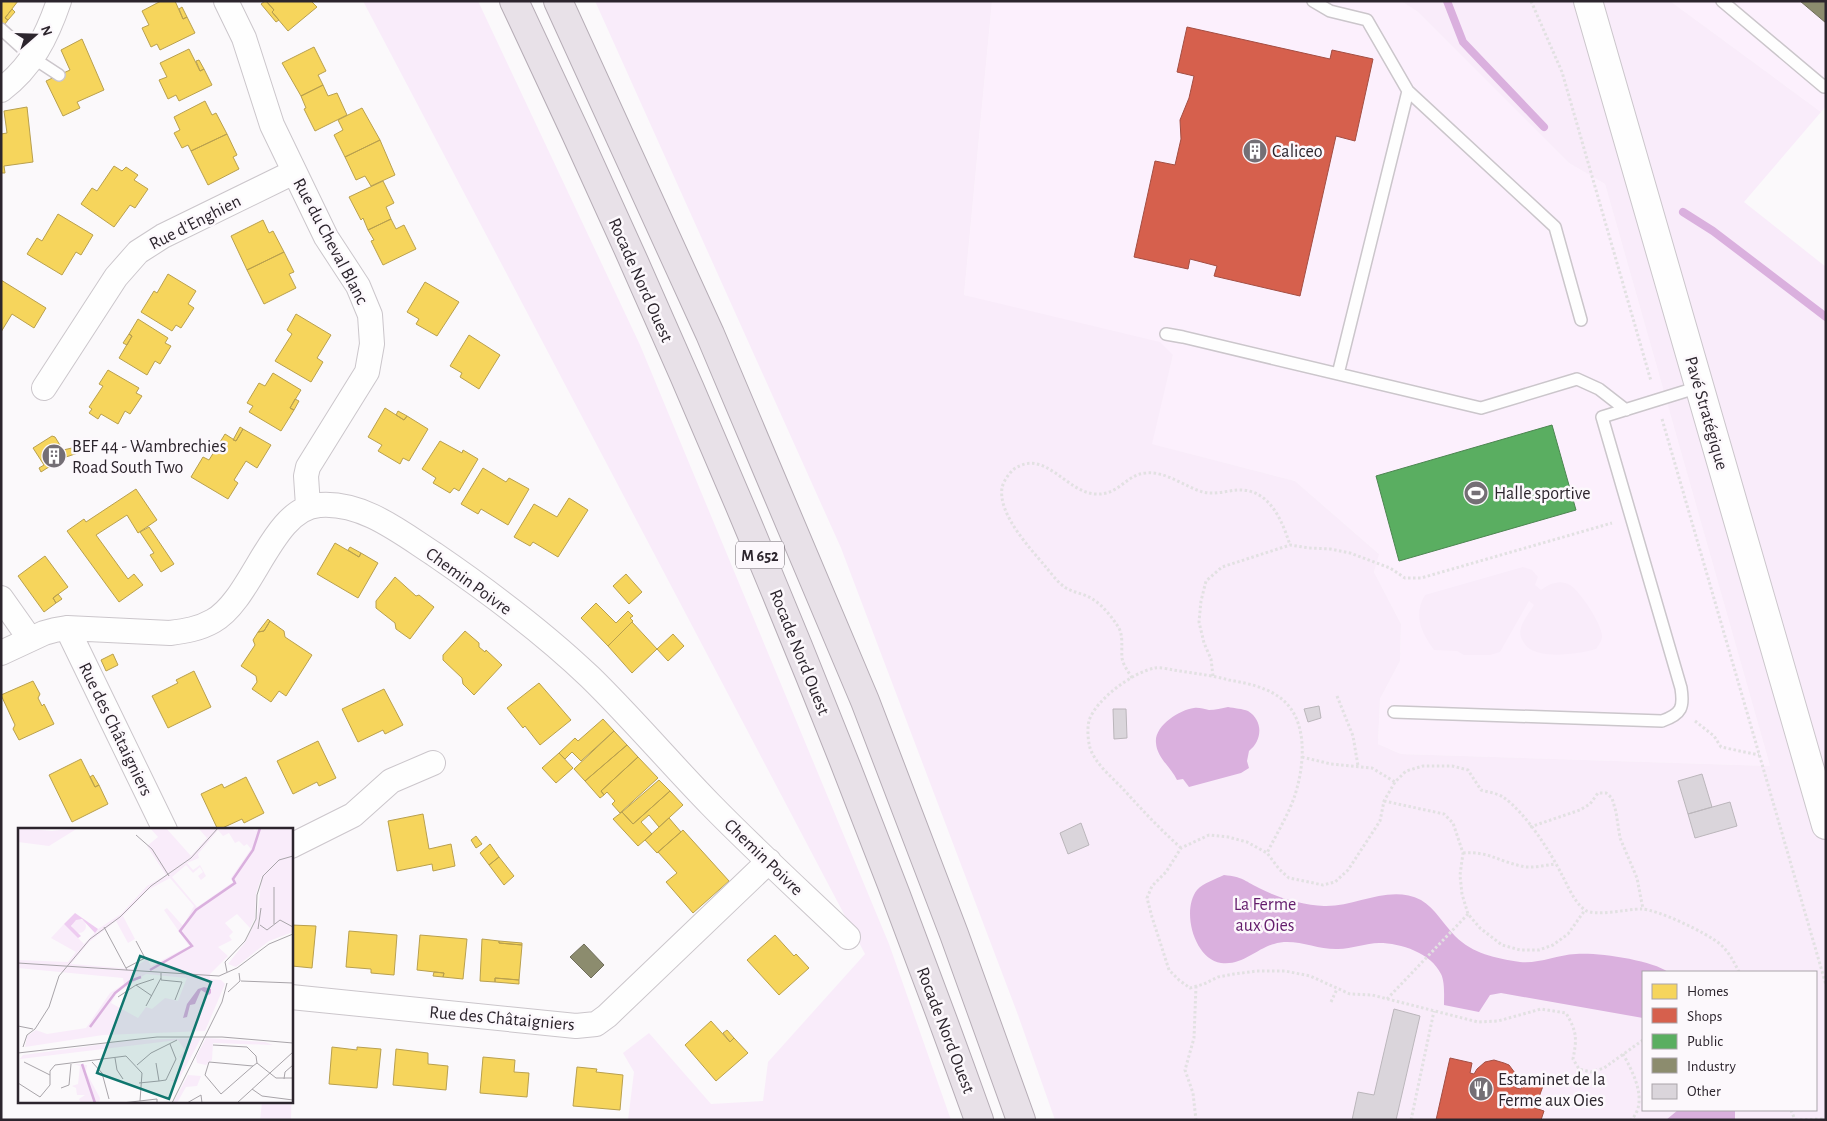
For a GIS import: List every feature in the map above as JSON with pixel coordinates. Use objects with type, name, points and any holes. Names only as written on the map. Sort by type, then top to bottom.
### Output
[{"type":"highway","name":"Rocade Nord Ouest","points":[[514,1],[645,287],[796,640],[980,1120]]},
{"type":"highway","name":"M 652","points":[[558,1],[710,334],[865,701],[954,934],[1021,1120]]},
{"type":"main road","name":"Pavé Stratégique","points":[[1588,1],[1826,825]]},
{"type":"street","points":[[1,90],[33,58],[46,34],[59,1]]},
{"type":"street","name":"Rue du Cheval Blanc","points":[[226,1],[242,32],[267,113],[294,172],[333,250],[358,286],[370,315],[372,344],[367,372],[308,467],[306,476],[308,506]]},
{"type":"street","name":"Rue d'Enghien","points":[[44,388],[116,277],[138,252],[163,236],[294,172]]},
{"type":"street","name":"Chemin Poivre","points":[[308,506],[321,504],[351,508],[382,520],[499,600],[547,638],[589,676],[712,806],[848,937]]},
{"type":"street","points":[[1,652],[30,639],[55,630],[67,628],[170,633],[186,631],[214,621],[232,604],[285,525],[294,515],[308,506]]},
{"type":"street","points":[[1,598],[30,639]]},
{"type":"street","name":"Rue des Châtaigniers","points":[[67,628],[164,828]]},
{"type":"street","points":[[292,846],[353,815],[391,782],[433,763]]},
{"type":"street","name":"Rue des Châtaigniers","points":[[292,997],[576,1026],[596,1024],[607,1016],[768,861]]},
{"type":"lane","points":[[1313,1],[1330,11],[1367,20],[1408,91],[1555,227],[1580,320]]},
{"type":"lane","points":[[1722,1],[1824,87],[1826,85]]},
{"type":"lane","points":[[1,29],[33,58],[59,75]]},
{"type":"lane","points":[[1338,374],[1408,91]]},
{"type":"lane","points":[[1166,334],[1183,336],[1481,408],[1577,379],[1599,389],[1626,410]]},
{"type":"lane","points":[[1394,712],[1662,722],[1674,717],[1681,709],[1683,698],[1681,688],[1602,417],[1699,387]]},
{"type":"path","points":[[1531,1],[1562,72],[1826,985]]},
{"type":"path","points":[[1132,678],[1125,668],[1122,659],[1123,641],[1119,627],[1094,600],[1065,587],[1025,542],[1011,520],[1004,506],[1002,488],[1009,472],[1021,464],[1036,464],[1050,469],[1079,489],[1094,494],[1107,494],[1133,477],[1146,472],[1161,475],[1205,493],[1239,490],[1253,492],[1265,499],[1274,509],[1284,524],[1290,545]]},
{"type":"path","points":[[1213,676],[1211,659],[1204,643],[1199,622],[1201,600],[1206,581],[1222,567],[1290,545],[1309,548],[1330,548],[1350,553],[1390,568],[1405,578],[1421,578],[1631,517]]},
{"type":"path","points":[[1181,848],[1157,826],[1098,763],[1090,748],[1088,736],[1089,722],[1094,711],[1124,682],[1156,668],[1213,676],[1252,685],[1276,695],[1291,708],[1299,727],[1302,757],[1301,771],[1294,799],[1267,853]]},
{"type":"path","points":[[1337,696],[1352,736],[1358,766]]},
{"type":"path","points":[[1681,709],[1714,736],[1721,747],[1759,755]]},
{"type":"path","points":[[1302,757],[1331,764],[1372,768],[1394,782]]},
{"type":"path","points":[[1642,1041],[1604,1068],[1591,1072],[1579,1069],[1573,1059],[1577,1041],[1576,1029],[1566,1013],[1541,1009],[1498,1021],[1478,1022],[1372,995],[1350,994],[1310,976],[1285,971],[1257,971],[1234,974],[1218,977],[1190,988],[1169,970],[1147,898],[1152,886],[1166,872],[1181,848],[1209,835],[1247,842],[1267,853],[1279,869],[1289,878],[1323,885],[1335,882],[1348,870],[1380,821],[1384,801],[1394,782],[1406,770],[1423,766],[1452,766],[1468,770],[1481,790],[1502,796],[1530,826],[1556,864],[1574,898],[1585,910],[1596,914],[1643,908],[1683,922],[1720,944],[1732,957],[1739,971]]},
{"type":"path","points":[[1530,826],[1580,810],[1590,804],[1598,793],[1606,793],[1612,798],[1620,838],[1637,878],[1643,908]]},
{"type":"path","points":[[1384,801],[1444,814],[1453,823],[1463,854],[1460,875],[1462,894],[1468,914],[1480,928],[1502,945],[1520,950],[1539,950],[1553,945],[1568,934],[1585,910]]},
{"type":"path","points":[[1463,854],[1477,852],[1523,867],[1556,864]]},
{"type":"path","points":[[1387,999],[1468,914]]},
{"type":"path","points":[[1196,986],[1194,1038],[1185,1070],[1192,1093],[1196,1120]]},
{"type":"path","points":[[1330,1002],[1337,988]]},
{"type":"path","points":[[1411,1120],[1434,1011]]},
{"type":"path","points":[[1624,1054],[1634,1073],[1639,1093],[1638,1108],[1631,1120]]},
{"type":"path","points":[[1795,1120],[1826,1119]]},
{"type":"shaded area","points":[[992,1],[1401,1],[1418,12],[1569,163],[1605,184],[1770,766],[1401,754],[1378,744],[1380,699],[1400,661],[1401,624],[1374,572],[1378,553],[1295,481],[1151,444],[1173,355],[964,295]]},
{"type":"shaded area","points":[[1670,1],[1826,1],[1826,106],[1821,112]]},
{"type":"shaded area","points":[[1228,707],[1248,711],[1257,720],[1259,725],[1259,737],[1249,751],[1247,761],[1249,768],[1241,773],[1189,787],[1183,779],[1177,780],[1157,748],[1156,737],[1163,725],[1175,715],[1188,709],[1211,710]]},
{"type":"shaded area","points":[[1224,875],[1230,876],[1239,878],[1282,898],[1299,903],[1324,906],[1385,895],[1409,896],[1426,903],[1455,936],[1469,947],[1502,959],[1527,962],[1569,955],[1597,954],[1650,964],[1666,971],[1642,971],[1642,1018],[1501,993],[1490,995],[1479,1012],[1444,1005],[1444,989],[1441,974],[1430,960],[1406,947],[1388,943],[1330,949],[1282,942],[1267,946],[1242,960],[1221,963],[1212,960],[1204,953],[1197,943],[1190,921],[1192,899],[1197,890],[1206,883]]},
{"type":"shaded area","points":[[1677,1111],[1735,1111],[1735,1120],[1666,1120]]},
{"type":"green space","points":[[363,1],[478,1],[640,345],[889,944],[951,1120],[628,1120],[634,1072],[623,1053],[649,1033],[711,1104],[763,1101],[768,1062],[865,954]]},
{"type":"green space","name":"La Ferme aux Oies","points":[[595,1],[992,1],[964,295],[1160,342],[1173,355],[1152,444],[1295,481],[1379,554],[1374,572],[1401,624],[1400,661],[1380,699],[1378,744],[1401,754],[1770,766],[1605,184],[1569,163],[1418,12],[1401,1],[1670,1],[1821,112],[1744,202],[1826,267],[1826,1120],[1055,1120],[1018,1015],[841,548]]},
{"type":"green space","points":[[1523,567],[1532,570],[1538,577],[1535,585],[1541,590],[1551,584],[1562,582],[1570,585],[1580,594],[1602,633],[1602,639],[1596,649],[1557,655],[1529,649],[1522,640],[1520,632],[1523,622],[1534,605],[1529,601],[1500,652],[1490,655],[1464,655],[1457,651],[1434,650],[1425,637],[1420,623],[1421,602],[1425,595]]},
{"type":"green space","points":[[292,1034],[293,1034],[292,1077]]},
{"type":"green space","points":[[262,1104],[291,1104],[291,1120],[260,1120]]},
{"type":"building: Homes","points":[[1,1],[18,1],[5,18],[8,20],[1,29]]},
{"type":"building: Homes","points":[[161,1],[175,1],[183,19],[187,17],[195,33],[160,50],[157,44],[151,47],[142,28],[149,25],[142,11]]},
{"type":"building: Homes","points":[[265,1],[274,10],[272,12],[279,20],[276,22],[261,4]]},
{"type":"building: Homes","points":[[266,1],[311,1],[317,7],[288,31],[272,12],[274,10]]},
{"type":"building: Homes","points":[[182,7],[187,17],[183,19],[179,9]]},
{"type":"building: Homes","points":[[12,9],[15,12],[8,20],[5,18]]},
{"type":"building: Homes","points":[[82,39],[104,90],[77,102],[80,108],[63,116],[46,81],[70,70],[61,50]]},
{"type":"building: Homes","points":[[314,47],[326,71],[318,75],[323,85],[301,96],[282,63]]},
{"type":"building: Homes","points":[[189,49],[200,71],[204,69],[212,85],[179,101],[176,95],[168,99],[159,80],[167,77],[160,63]]},
{"type":"building: Homes","points":[[199,60],[204,69],[200,71],[196,61]]},
{"type":"building: Homes","points":[[323,85],[328,96],[337,93],[347,115],[315,131],[304,109],[306,108],[301,96]]},
{"type":"building: Homes","points":[[205,101],[212,115],[216,113],[227,134],[191,151],[188,145],[182,148],[174,133],[180,130],[174,117]]},
{"type":"building: Homes","points":[[27,107],[33,162],[4,166],[5,173],[1,173],[1,134],[7,133],[4,111]]},
{"type":"building: Homes","points":[[362,108],[380,140],[345,157],[334,135],[343,130],[338,120]]},
{"type":"building: Homes","points":[[227,134],[237,155],[233,157],[239,169],[208,185],[191,151]]},
{"type":"building: Homes","points":[[380,140],[395,175],[371,186],[365,176],[356,180],[345,157]]},
{"type":"building: Homes","points":[[114,166],[122,171],[126,167],[138,175],[134,180],[148,189],[135,208],[130,205],[114,227],[81,204],[92,188],[97,191]]},
{"type":"building: Homes","points":[[383,181],[394,203],[386,207],[391,219],[368,230],[363,218],[361,220],[349,197]]},
{"type":"building: Homes","points":[[58,214],[93,235],[81,255],[76,252],[62,275],[27,254],[37,238],[42,241]]},
{"type":"building: Homes","points":[[391,219],[396,229],[404,225],[416,249],[383,265],[371,241],[374,240],[368,230]]},
{"type":"building: Homes","points":[[263,220],[269,233],[273,231],[284,252],[247,270],[231,236]]},
{"type":"building: Homes","points":[[284,252],[294,272],[289,274],[296,288],[264,304],[247,270]]},
{"type":"building: Homes","points":[[168,274],[196,291],[188,304],[194,308],[181,328],[176,325],[172,331],[141,312],[154,291],[157,293]]},
{"type":"building: Homes","points":[[1,280],[46,308],[34,328],[12,314],[1,332]]},
{"type":"building: Homes","points":[[425,282],[459,302],[437,336],[416,324],[419,319],[407,312]]},
{"type":"building: Homes","points":[[296,314],[331,335],[317,358],[323,362],[311,382],[275,361],[292,334],[287,330]]},
{"type":"building: Homes","points":[[138,319],[168,338],[165,343],[171,346],[160,364],[155,361],[147,375],[119,358],[132,336],[129,334]]},
{"type":"building: Homes","points":[[129,334],[132,336],[127,345],[123,343]]},
{"type":"building: Homes","points":[[469,335],[500,355],[479,389],[460,377],[462,373],[450,366]]},
{"type":"building: Homes","points":[[108,370],[139,388],[136,393],[142,396],[130,414],[125,411],[118,424],[101,414],[98,419],[89,413],[92,409],[89,407],[103,386],[99,384]]},
{"type":"building: Homes","points":[[273,373],[301,390],[290,408],[294,410],[281,431],[249,412],[253,406],[247,403],[259,383],[265,386]]},
{"type":"building: Homes","points":[[295,399],[299,401],[294,410],[290,408]]},
{"type":"building: Homes","points":[[385,408],[404,420],[407,416],[428,429],[409,461],[403,458],[400,464],[378,451],[382,445],[368,437]]},
{"type":"building: Homes","points":[[398,411],[407,416],[404,420],[396,415]]},
{"type":"building: Homes","points":[[240,427],[243,429],[236,441],[233,440]]},
{"type":"building: Homes","points":[[243,429],[271,445],[257,468],[246,461],[234,480],[238,483],[228,499],[191,477],[203,457],[209,460],[225,434],[236,441]]},
{"type":"building: Homes","name":"BEF 44 - Wambrechies Road South Two","points":[[52,436],[55,437],[63,450],[72,448],[72,450],[74,448],[78,453],[63,458],[41,472],[39,468],[44,465],[33,448]]},
{"type":"building: Homes","points":[[440,441],[462,453],[463,450],[478,459],[459,491],[454,488],[450,493],[433,483],[436,478],[422,469]]},
{"type":"building: Homes","points":[[483,468],[506,482],[509,478],[529,489],[508,525],[481,509],[478,514],[461,504]]},
{"type":"building: Homes","points":[[136,489],[157,520],[138,533],[127,515],[96,535],[128,579],[134,574],[143,585],[119,602],[67,531],[84,519],[86,522]]},
{"type":"building: Homes","points":[[569,498],[588,510],[558,557],[533,542],[530,546],[514,537],[534,504],[557,517]]},
{"type":"building: Homes","points":[[149,527],[174,564],[161,572],[150,555],[154,553],[140,532]]},
{"type":"building: Homes","points":[[335,543],[359,557],[361,553],[378,563],[358,598],[317,574]]},
{"type":"building: Homes","points":[[350,547],[361,553],[359,557],[348,550]]},
{"type":"building: Homes","points":[[45,556],[68,587],[53,598],[56,603],[44,612],[18,576]]},
{"type":"building: Homes","points":[[626,574],[642,592],[629,604],[613,586]]},
{"type":"building: Homes","points":[[395,577],[416,596],[419,595],[434,607],[410,639],[396,629],[395,623],[376,608],[376,601]]},
{"type":"building: Homes","points":[[58,594],[62,599],[56,603],[53,598]]},
{"type":"building: Homes","points":[[596,603],[616,623],[628,611],[633,616],[630,618],[633,621],[608,646],[581,618]]},
{"type":"building: Homes","points":[[268,619],[270,621],[264,631],[258,632]]},
{"type":"building: Homes","points":[[270,621],[284,631],[285,637],[312,655],[286,696],[279,691],[271,702],[252,689],[257,682],[256,676],[241,666],[255,645],[253,640],[258,632],[264,631]]},
{"type":"building: Homes","points":[[632,622],[657,649],[632,673],[608,646]]},
{"type":"building: Homes","points":[[465,631],[479,643],[479,647],[485,652],[486,650],[502,665],[474,695],[463,684],[462,678],[443,660],[443,655]]},
{"type":"building: Homes","points":[[673,634],[684,646],[668,661],[657,649]]},
{"type":"building: Homes","points":[[113,654],[118,665],[106,671],[101,660]]},
{"type":"building: Homes","points":[[194,671],[211,707],[168,728],[152,696],[178,683],[176,680]]},
{"type":"building: Homes","points":[[33,681],[40,694],[38,698],[42,706],[44,704],[54,724],[19,740],[13,729],[15,725],[1,695]]},
{"type":"building: Homes","points":[[539,683],[571,720],[540,745],[507,708]]},
{"type":"building: Homes","points":[[384,689],[403,725],[385,734],[383,730],[358,742],[342,709]]},
{"type":"building: Homes","points":[[603,719],[614,731],[581,761],[572,752],[565,759],[559,753],[575,738],[578,741]]},
{"type":"building: Homes","points":[[614,731],[627,745],[585,781],[574,769]]},
{"type":"building: Homes","points":[[318,741],[336,778],[319,786],[317,782],[293,794],[277,761]]},
{"type":"building: Homes","points":[[627,745],[638,757],[601,791],[604,795],[600,798],[585,781]]},
{"type":"building: Homes","points":[[559,753],[573,768],[556,783],[542,768]]},
{"type":"building: Homes","points":[[638,757],[658,778],[620,813],[612,804],[615,801],[607,792],[604,795],[601,791]]},
{"type":"building: Homes","points":[[81,759],[95,787],[99,785],[108,804],[72,822],[49,775]]},
{"type":"building: Homes","points":[[93,775],[99,785],[95,787],[90,777]]},
{"type":"building: Homes","points":[[246,777],[264,813],[244,823],[242,819],[222,828],[217,828],[201,794],[222,784],[224,788]]},
{"type":"building: Homes","points":[[659,780],[670,791],[633,824],[622,812]]},
{"type":"building: Homes","points":[[670,791],[683,805],[659,827],[649,815],[641,822],[652,834],[638,846],[613,819],[622,812],[633,824]]},
{"type":"building: Homes","points":[[423,814],[429,849],[451,844],[455,866],[433,871],[432,864],[397,871],[388,821]]},
{"type":"building: Homes","points":[[669,818],[681,832],[657,853],[645,840]]},
{"type":"building: Homes","points":[[683,830],[729,881],[693,913],[666,882],[677,873],[658,852]]},
{"type":"building: Homes","points":[[476,836],[482,844],[476,848],[471,840]]},
{"type":"building: Homes","points":[[490,844],[499,857],[489,865],[480,853]]},
{"type":"building: Homes","points":[[499,857],[514,876],[504,885],[489,865]]},
{"type":"building: Homes","points":[[292,925],[316,926],[312,968],[292,966]]},
{"type":"building: Homes","points":[[349,931],[397,935],[394,975],[371,973],[371,969],[346,967]]},
{"type":"building: Homes","points":[[420,935],[467,939],[463,979],[443,977],[444,973],[417,970]]},
{"type":"building: Homes","points":[[775,935],[794,956],[796,954],[809,968],[779,995],[747,960]]},
{"type":"building: Homes","points":[[482,939],[522,945],[519,980],[495,978],[495,982],[480,981]]},
{"type":"building: Homes","points":[[499,941],[522,943],[522,945],[499,943]]},
{"type":"building: Homes","points":[[434,972],[444,973],[443,977],[433,976]]},
{"type":"building: Homes","points":[[495,978],[519,980],[519,984],[495,982]]},
{"type":"building: Homes","points":[[711,1021],[730,1042],[734,1038],[748,1053],[716,1081],[685,1045]]},
{"type":"building: Homes","points":[[727,1030],[734,1038],[730,1042],[723,1033]]},
{"type":"building: Homes","points":[[332,1047],[357,1050],[357,1047],[381,1049],[377,1088],[329,1084]]},
{"type":"building: Homes","points":[[396,1049],[428,1053],[428,1064],[448,1066],[446,1090],[393,1085]]},
{"type":"building: Homes","points":[[483,1057],[515,1060],[514,1072],[529,1073],[527,1097],[480,1093]]},
{"type":"building: Homes","points":[[577,1067],[597,1069],[596,1072],[623,1075],[620,1110],[573,1106]]},
{"type":"building: Shops","name":"Caliceo","points":[[1187,27],[1330,59],[1332,50],[1373,59],[1355,141],[1336,136],[1300,296],[1214,276],[1217,266],[1190,259],[1188,269],[1134,257],[1155,161],[1175,165],[1181,139],[1180,120],[1189,98],[1194,76],[1177,72]]},
{"type":"building: Shops","name":"Estaminet de la Ferme aux Oies","points":[[1450,1058],[1472,1063],[1470,1073],[1474,1074],[1485,1062],[1494,1060],[1504,1063],[1509,1065],[1515,1073],[1516,1088],[1521,1089],[1525,1079],[1543,1086],[1535,1108],[1544,1111],[1541,1120],[1436,1120]]},
{"type":"building: Public","name":"Halle sportive","points":[[1552,425],[1576,510],[1399,561],[1376,476]]},
{"type":"building: Industry","points":[[1800,1],[1826,1],[1826,23]]},
{"type":"building: Industry","points":[[584,944],[604,965],[591,978],[570,957]]},
{"type":"building: Other","points":[[1319,706],[1321,718],[1308,722],[1304,709]]},
{"type":"building: Other","points":[[1113,709],[1126,709],[1127,738],[1114,739]]},
{"type":"building: Other","points":[[1702,774],[1712,807],[1688,814],[1678,781]]},
{"type":"building: Other","points":[[1730,802],[1737,826],[1695,838],[1688,814]]},
{"type":"building: Other","points":[[1081,823],[1089,845],[1068,854],[1060,833]]},
{"type":"building: Other","points":[[1394,1009],[1420,1016],[1396,1120],[1352,1120],[1358,1092],[1374,1095]]},
{"type":"waterway","points":[[1447,1],[1463,42],[1544,127]]},
{"type":"waterway","points":[[1683,212],[1713,231],[1826,317]]},
{"type":"place","name":"Caliceo","points":[[1255,151]]},
{"type":"place","name":"BEF 44 - Wambrechies Road South Two","points":[[54,456]]},
{"type":"place","name":"Halle sportive","points":[[1476,493]]},
{"type":"place","name":"Estaminet de la Ferme aux Oies","points":[[1481,1089]]}]
